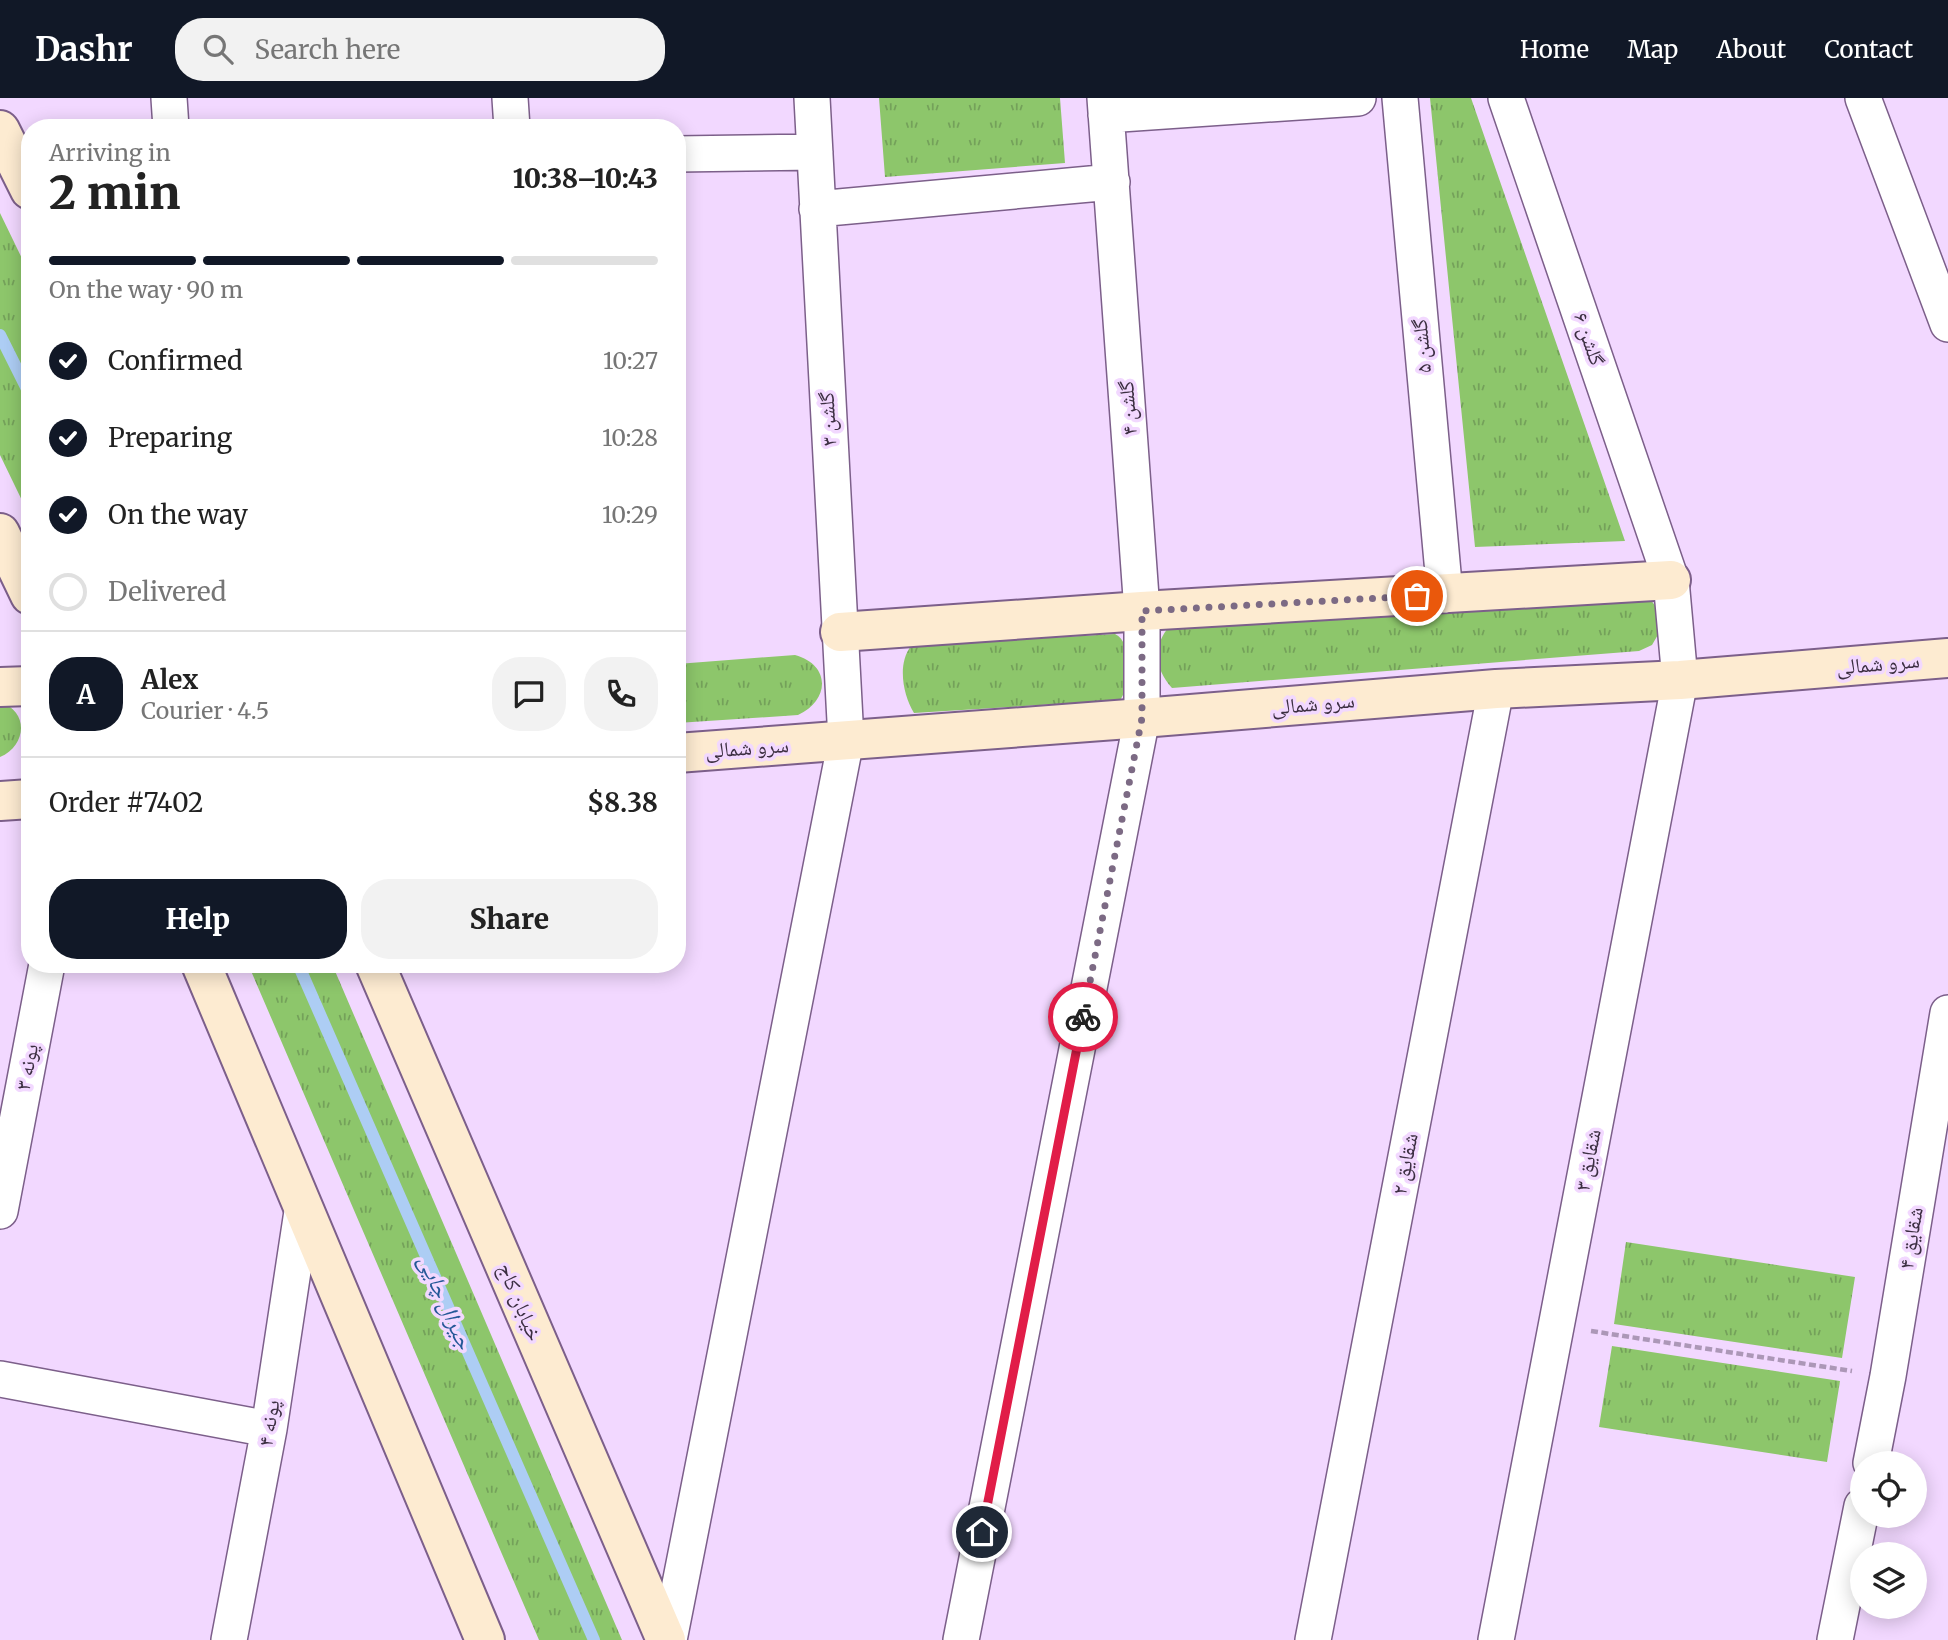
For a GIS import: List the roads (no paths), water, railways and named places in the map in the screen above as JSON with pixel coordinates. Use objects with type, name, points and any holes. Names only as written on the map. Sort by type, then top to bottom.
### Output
[{"type":"street","points":[[169,98],[170,119]]},
{"type":"street","points":[[510,98],[511,119]]},
{"type":"street","name":"گلشن ۳","points":[[667,1640],[846,740],[812,98]]},
{"type":"street","points":[[1105,107],[1358,98]]},
{"type":"street","name":"گلشن ۵","points":[[1400,98],[1445,595]]},
{"type":"street","name":"گلشن ۶","points":[[1506,98],[1671,580],[1680,680]]},
{"type":"street","points":[[1863,98],[1948,324]]},
{"type":"street","name":"گلشن ۴","points":[[961,1640],[1142,718],[1142,611],[1105,107]]},
{"type":"street","points":[[0,130],[21,172]]},
{"type":"street","points":[[686,154],[815,152]]},
{"type":"street","points":[[817,209],[1112,182]]},
{"type":"street","points":[[0,533],[21,576]]},
{"type":"street","points":[[840,632],[1671,580]]},
{"type":"street","name":"سرو شمالی","points":[[686,752],[1496,689],[1680,680],[1948,658]]},
{"type":"street","name":"شقایق ۳","points":[[1496,1640],[1680,680]]},
{"type":"street","points":[[0,687],[21,686]]},
{"type":"street","name":"شقایق ۲","points":[[1313,1640],[1496,689]]},
{"type":"street","points":[[0,801],[21,800]]},
{"type":"street","name":"پونه ۳","points":[[0,1212],[45,973]]},
{"type":"street","points":[[205,973],[485,1640]]},
{"type":"street","name":"خیابان کاج","points":[[378,973],[667,1640]]},
{"type":"street","name":"شقایق ۴","points":[[1873,1451],[1948,1013]]},
{"type":"street","name":"پونه ۴","points":[[229,1640],[269,1429],[303,1205]]},
{"type":"street","points":[[0,1379],[269,1429]]},
{"type":"street","points":[[1835,1640],[1858,1528]]},
{"type":"waterway","name":"جیرال چایی","points":[[0,335],[21,377]]},
{"type":"waterway","name":"جیرال چایی","points":[[302,973],[594,1640]]}]
